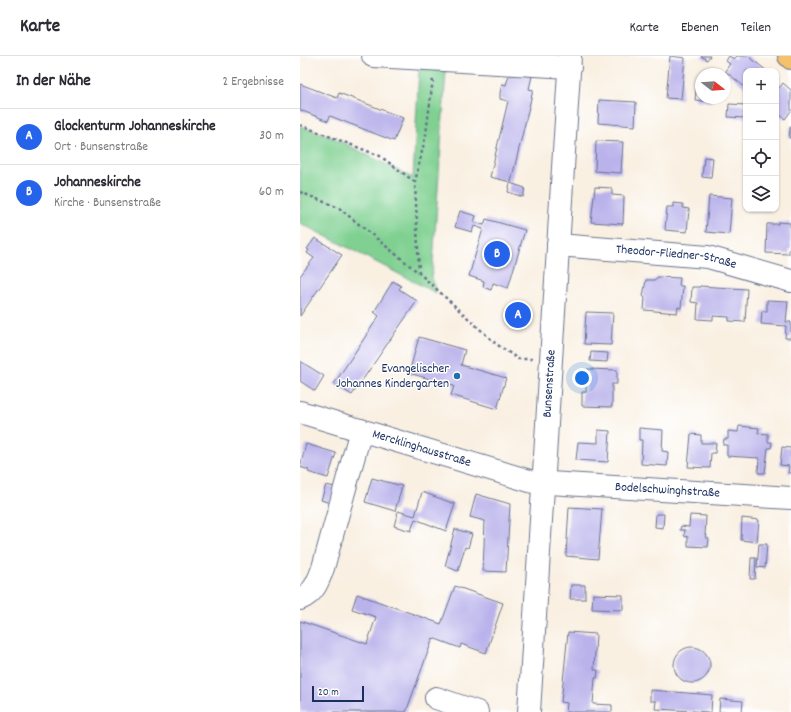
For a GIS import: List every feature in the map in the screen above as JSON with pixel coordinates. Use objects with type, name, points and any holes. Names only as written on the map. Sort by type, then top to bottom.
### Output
[{"type":"street","points":[[373,56],[570,61]]},
{"type":"street","name":"Bunsenstraße","points":[[529,712],[570,61]]},
{"type":"street","name":"Theodor-Fliedner-Straße","points":[[558,245],[708,257],[791,281]]},
{"type":"street","name":"Mercklinghausstraße","points":[[300,412],[533,482],[544,483]]},
{"type":"street","points":[[300,599],[316,587],[323,568],[361,430]]},
{"type":"street","name":"Bodelschwinghstraße","points":[[544,483],[791,498]]},
{"type":"street","points":[[436,698],[477,712]]},
{"type":"path","points":[[419,273],[415,182],[426,134],[436,57]]},
{"type":"path","points":[[300,125],[380,156],[415,182]]},
{"type":"path","points":[[300,192],[340,208],[419,273],[496,343],[518,359],[551,359]]},
{"type":"green space","points":[[419,69],[446,70],[432,278],[436,293],[300,223],[300,126],[332,137],[413,178]]},
{"type":"building","points":[[670,56],[685,58],[681,99],[666,98]]},
{"type":"building","points":[[701,56],[710,56],[707,60]]},
{"type":"building","points":[[729,56],[734,59],[737,56],[748,56],[763,68],[743,68],[743,86],[731,76],[731,68],[727,68],[730,64],[726,61]]},
{"type":"building","points":[[509,75],[532,76],[529,89],[533,90],[511,182],[490,177],[508,101],[500,99],[500,93],[502,84],[506,85]]},
{"type":"building","points":[[783,83],[791,90],[791,111],[785,119],[779,114],[779,88]]},
{"type":"building","points":[[300,84],[337,98],[339,93],[403,118],[394,141],[330,116],[328,121],[300,110]]},
{"type":"building","points":[[599,100],[636,102],[635,126],[598,123]]},
{"type":"building","points":[[729,104],[743,105],[743,118],[728,117]]},
{"type":"building","points":[[790,127],[791,138],[789,138]]},
{"type":"building","points":[[596,141],[623,142],[621,173],[595,171]]},
{"type":"building","points":[[704,157],[713,158],[711,178],[702,177]]},
{"type":"building","points":[[510,183],[525,188],[523,197],[508,192]]},
{"type":"building","points":[[595,187],[612,188],[612,195],[624,196],[623,224],[591,222]]},
{"type":"building","points":[[709,196],[732,198],[729,234],[706,232]]},
{"type":"building","points":[[673,203],[683,204],[683,208],[689,209],[687,232],[665,230],[667,207],[673,207]]},
{"type":"building","points":[[460,211],[476,216],[474,222],[484,225],[486,219],[525,230],[508,288],[493,283],[491,290],[483,287],[484,281],[469,276],[483,229],[474,226],[472,232],[455,227]]},
{"type":"building","points":[[778,222],[790,223],[791,249],[789,249],[789,254],[766,253],[767,224],[778,224]]},
{"type":"building","points":[[315,238],[342,255],[300,316],[300,276],[314,258],[307,253],[309,250],[307,249]]},
{"type":"building","points":[[658,277],[680,278],[679,286],[683,286],[681,308],[678,307],[677,313],[644,310],[645,298],[643,296],[646,280],[654,280]]},
{"type":"building","points":[[393,281],[401,286],[399,289],[417,301],[352,395],[334,384],[379,316],[374,312]]},
{"type":"building","points":[[700,286],[747,289],[745,322],[729,321],[729,317],[713,316],[713,320],[697,319],[698,303],[691,302],[692,287]]},
{"type":"building","points":[[767,300],[788,301],[786,322],[791,322],[791,338],[785,338],[786,326],[761,324],[762,311],[767,311]]},
{"type":"building","points":[[516,310],[524,312],[521,321],[513,318]]},
{"type":"building","points":[[586,312],[613,313],[611,345],[584,344]]},
{"type":"building","name":"Evangelischer Johannes Kindergarten","points":[[419,337],[465,350],[461,365],[506,378],[497,409],[451,395],[454,386],[409,373]]},
{"type":"building","points":[[591,352],[608,353],[607,362],[590,361]]},
{"type":"building","points":[[300,361],[324,376],[315,391],[300,381]]},
{"type":"building","points":[[587,369],[617,370],[617,384],[612,384],[612,407],[582,406],[582,392],[586,392]]},
{"type":"building","points":[[739,426],[759,428],[758,433],[768,434],[768,442],[772,442],[771,448],[768,448],[765,473],[758,473],[759,458],[727,456],[727,445],[723,445],[724,439],[728,439],[728,431],[738,432]]},
{"type":"building","points":[[639,428],[663,430],[662,451],[668,452],[667,466],[641,464],[642,440],[639,440]]},
{"type":"building","points":[[598,430],[610,431],[608,462],[576,460],[578,442],[598,443]]},
{"type":"building","points":[[691,434],[701,435],[701,443],[716,443],[715,453],[711,453],[710,468],[688,467]]},
{"type":"building","points":[[306,444],[336,453],[328,478],[308,472],[309,470],[300,467]]},
{"type":"building","points":[[782,447],[791,448],[791,473],[788,473],[789,466],[780,465]]},
{"type":"building","points":[[372,478],[402,486],[395,511],[365,502]]},
{"type":"building","points":[[326,485],[335,487],[330,503],[321,500]]},
{"type":"building","points":[[422,492],[455,504],[446,531],[415,519],[411,531],[394,526],[398,511],[415,516]]},
{"type":"building","points":[[476,494],[510,504],[506,572],[483,571],[485,521],[470,517]]},
{"type":"building","points":[[569,507],[602,509],[598,559],[566,556]]},
{"type":"building","points":[[656,514],[664,514],[663,528],[655,527]]},
{"type":"building","points":[[690,515],[706,516],[705,535],[707,535],[706,538],[709,538],[708,547],[688,546],[688,537],[684,536],[685,530],[680,530],[681,526],[689,527]]},
{"type":"building","points":[[742,518],[759,520],[757,542],[741,540]]},
{"type":"building","points":[[455,529],[472,534],[468,548],[465,547],[458,571],[445,566]]},
{"type":"building","points":[[759,544],[767,544],[765,568],[757,567]]},
{"type":"building","points":[[751,558],[756,558],[755,579],[750,579]]},
{"type":"building","points":[[571,585],[585,585],[585,599],[570,599]]},
{"type":"building","points":[[455,586],[503,603],[486,653],[461,644],[460,648],[433,638],[406,712],[300,712],[300,621],[367,644],[376,617],[352,609],[357,594],[441,624]]},
{"type":"building","points":[[593,594],[623,595],[623,610],[592,609]]},
{"type":"building","points":[[568,632],[596,634],[594,670],[598,670],[597,678],[595,678],[593,704],[612,705],[612,712],[566,712],[567,703],[561,702]]},
{"type":"building","points":[[696,647],[705,652],[709,658],[709,672],[705,678],[696,683],[688,683],[679,678],[675,672],[674,661],[679,652],[685,648]]},
{"type":"building","points":[[650,690],[712,695],[711,712],[655,709],[656,701],[650,701]]},
{"type":"building","points":[[720,699],[743,701],[742,712],[719,712]]},
{"type":"place","name":"Johanneskirche","points":[[497,254]]},
{"type":"place","name":"Glockenturm Johanneskirche","points":[[518,315]]},
{"type":"place","name":"Evangelischer Johannes Kindergarten","points":[[457,376]]}]
